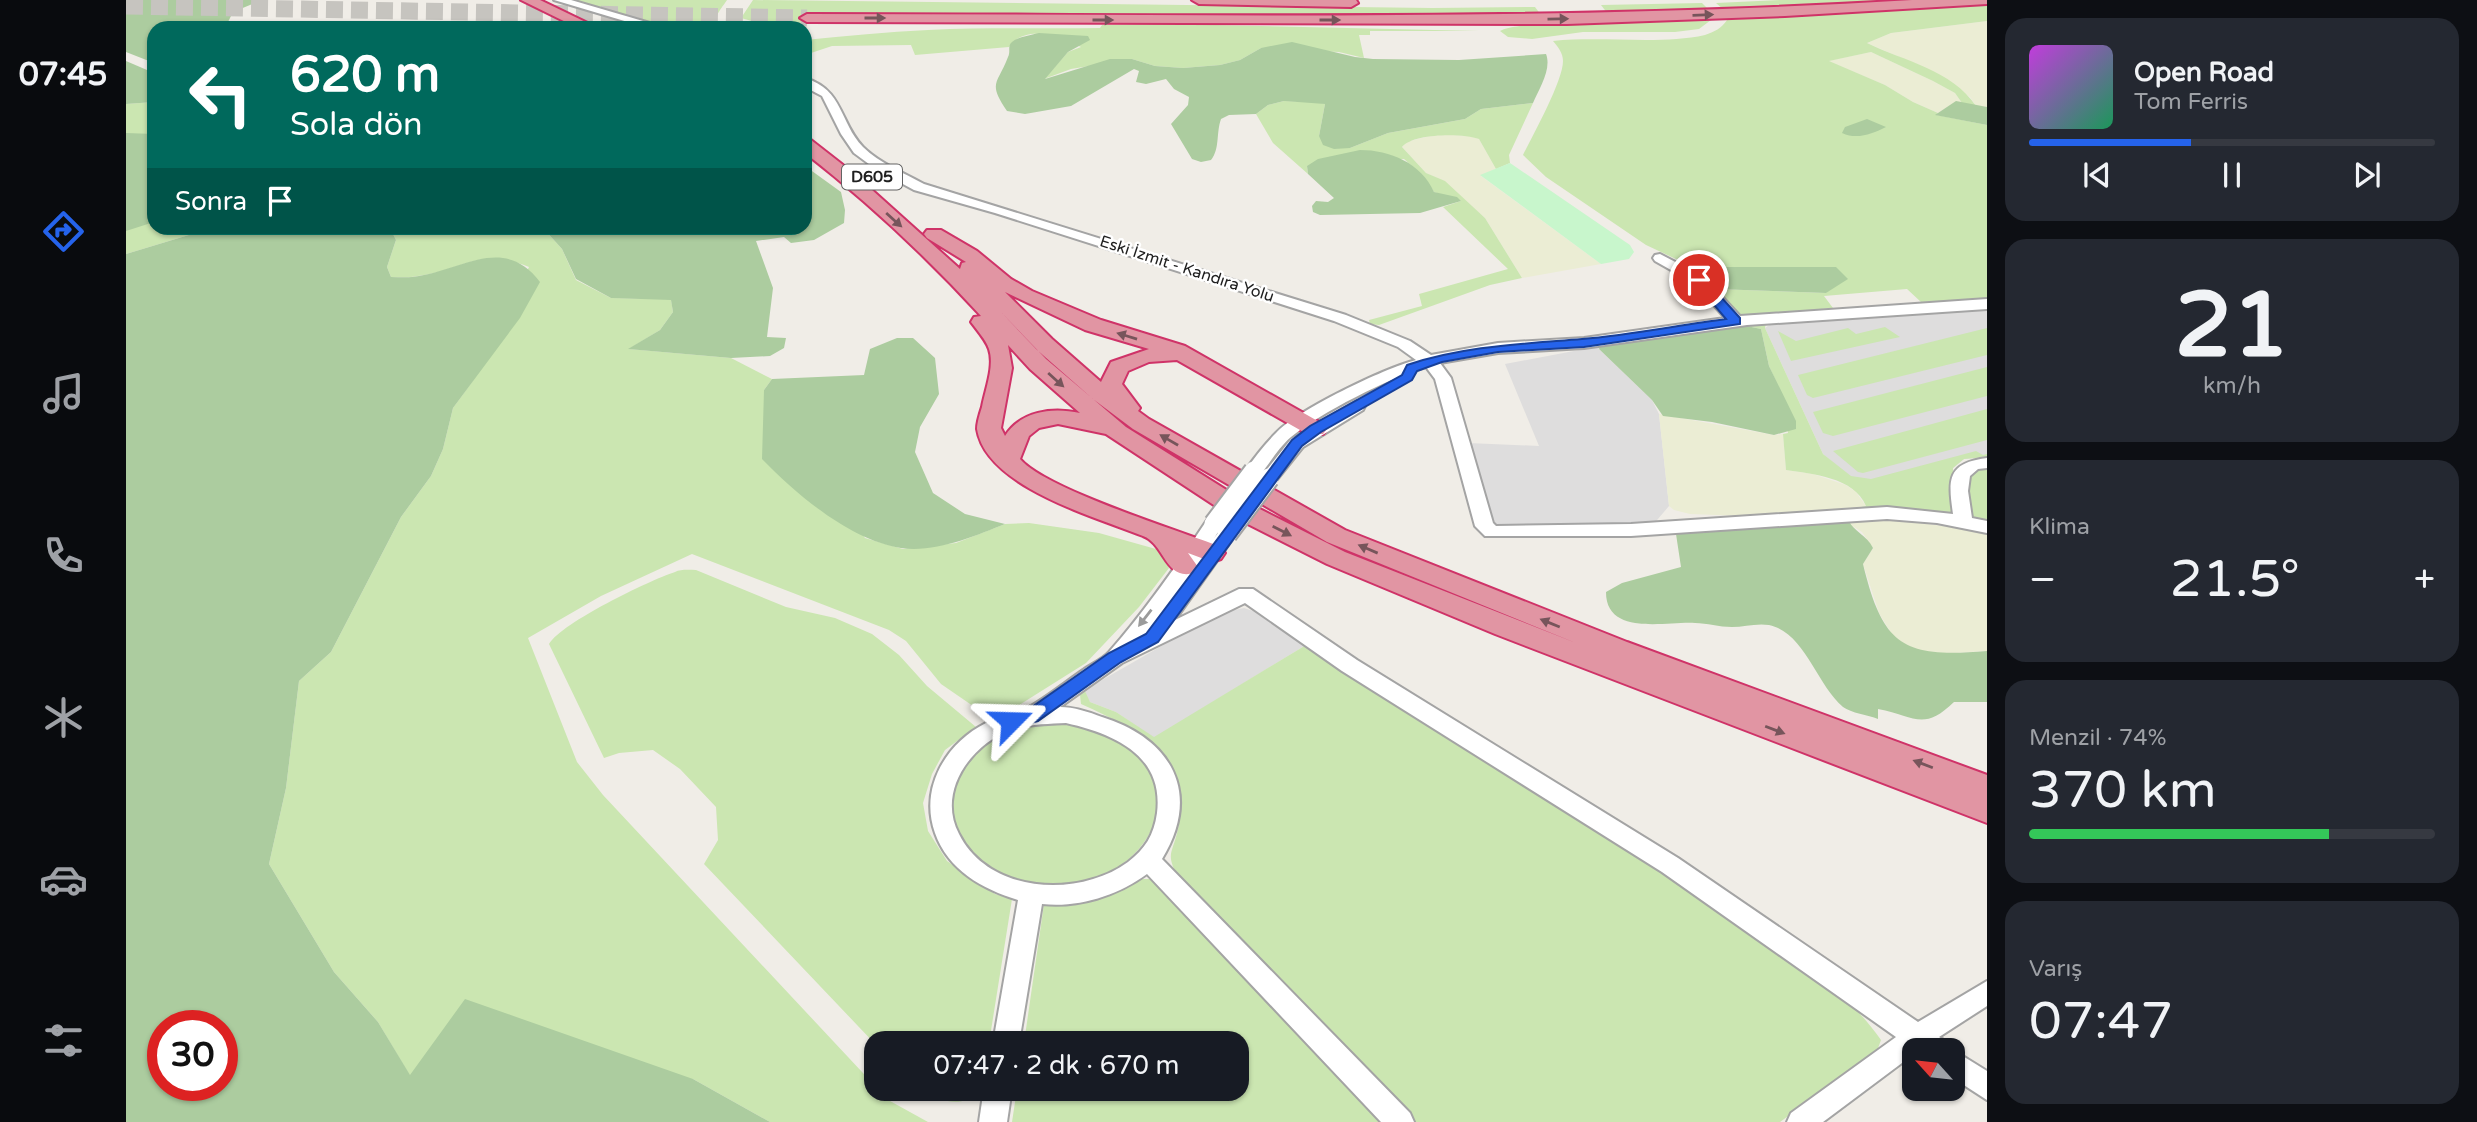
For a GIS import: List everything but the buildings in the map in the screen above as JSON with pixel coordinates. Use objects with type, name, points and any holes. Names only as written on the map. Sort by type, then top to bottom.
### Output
[{"type":"highway","points":[[508,0],[554,21]]},
{"type":"highway","points":[[528,0],[574,21]]},
{"type":"highway","points":[[1199,0],[1367,3]]},
{"type":"highway","points":[[807,18],[1418,21],[1635,18],[1986,0]]},
{"type":"highway","points":[[1394,3],[1443,3]]},
{"type":"highway","name":"D605","points":[[812,132],[871,176],[934,234]]},
{"type":"highway","points":[[812,149],[846,176],[951,271],[1038,364],[1130,428],[1235,507],[1336,558],[1505,627],[1987,811]]},
{"type":"highway","points":[[934,234],[970,255],[1004,283],[1049,307],[1093,325],[1177,351],[1306,424]]},
{"type":"highway","points":[[934,234],[996,293],[1044,344],[1101,394],[1130,428]]},
{"type":"highway","points":[[951,271],[1000,349],[1001,368],[989,428],[998,448],[1019,473],[1039,484],[1155,531],[1207,543]]},
{"type":"highway","points":[[1130,428],[1111,384],[1113,374],[1129,361],[1145,356],[1176,355],[1191,358]]},
{"type":"highway","points":[[1274,408],[1306,424]]},
{"type":"highway","points":[[1008,461],[1013,438],[1020,429],[1046,418],[1081,419],[1130,428],[1336,536],[1617,649],[1987,788]]},
{"type":"highway","points":[[1155,531],[1207,543]]},
{"type":"street","points":[[559,0],[636,21]]},
{"type":"street","name":"Eski İzmit - Kandıra Yolu","points":[[812,86],[827,93],[834,110],[859,150],[882,167],[937,194],[1000,210],[1340,318],[1405,344],[1430,362]]},
{"type":"street","points":[[1660,258],[1699,280],[1736,321]]},
{"type":"street","points":[[1115,657],[1262,474],[1306,424],[1408,377],[1411,368],[1498,348],[1584,343],[1736,321],[1987,304]]},
{"type":"street","points":[[1430,362],[1443,378],[1484,526],[1492,532],[1631,530],[1886,513],[1987,527]]},
{"type":"street","points":[[1262,474],[1297,443],[1306,424]]},
{"type":"street","points":[[1963,523],[1959,481],[1961,472],[1967,466],[1987,463]]},
{"type":"street","points":[[1152,638],[1207,543]]},
{"type":"street","points":[[1032,716],[1115,657],[1246,594],[1306,638],[1416,709],[1670,864],[1920,1038]]},
{"type":"street","points":[[1066,715],[1099,721],[1129,735],[1152,755],[1167,780],[1171,808],[1163,836],[1148,860],[1113,883],[1073,895],[1031,894],[998,884],[970,867],[950,845],[940,819],[940,792],[950,767],[967,746],[992,729],[1032,716],[1066,715]]},
{"type":"street","points":[[1148,860],[1401,1122]]},
{"type":"street","points":[[1008,1031],[1031,894]]},
{"type":"street","points":[[1933,1038],[1987,992]]},
{"type":"street","points":[[1801,1122],[1902,1059]]},
{"type":"street","points":[[1965,1071],[1987,1087]]},
{"type":"street","points":[[993,1122],[996,1101]]},
{"type":"shaded area","points":[[1987,310],[1987,457],[1964,459],[1953,468],[1953,515],[1874,499],[1823,454],[1765,328],[1772,323]]},
{"type":"shaded area","points":[[1600,346],[1599,349],[1652,400],[1659,414],[1669,506],[1652,526],[1505,529],[1490,523],[1468,443],[1539,446],[1505,364]]},
{"type":"shaded area","points":[[1244,608],[1256,612],[1306,645],[1154,738],[1116,712],[1090,702],[1087,697],[1085,691],[1090,687],[1219,613]]},
{"type":"green space","points":[[126,0],[262,0],[233,12],[228,21],[147,21],[147,60],[126,52]]},
{"type":"green space","points":[[569,0],[727,0],[715,21],[642,21]]},
{"type":"green space","points":[[753,0],[1535,7],[1541,15],[815,14],[809,15],[808,21],[752,21],[741,18]]},
{"type":"green space","points":[[1780,0],[1974,0],[1987,6],[1987,21],[1891,33],[1867,43],[1941,75],[1954,83],[1976,106],[1962,103],[1955,93],[1871,52],[1829,61],[1885,85],[1938,113],[1937,115],[1987,125],[1987,299],[1921,302],[1907,289],[1824,296],[1833,308],[1738,316],[1715,289],[1826,293],[1836,267],[1693,267],[1646,245],[1546,177],[1523,155],[1547,108],[1562,70],[1562,55],[1553,41],[1688,38],[1712,33],[1727,20],[1922,9],[1903,1],[1724,10],[1716,3]]},
{"type":"green space","points":[[1702,3],[1710,11],[1608,14],[1601,5]]},
{"type":"green space","points":[[1711,20],[1699,29],[1675,32],[1583,32],[1532,39],[1508,37],[1500,31],[1513,27],[1566,22]]},
{"type":"green space","points":[[1987,21],[1987,107],[1976,106],[1970,97],[1920,66],[1867,43],[1891,33]]},
{"type":"green space","points":[[1102,25],[1479,31],[1370,31],[1370,35],[1359,35],[1364,58],[1339,52],[1261,48],[1240,60],[1220,65],[1183,68],[1155,66],[1132,59],[1071,69],[1044,79],[1068,52],[1081,47],[1054,36],[1034,34],[1025,35],[1009,47],[915,55],[911,45],[832,46],[812,53],[812,39],[866,34],[950,29],[1100,28]]},
{"type":"green space","points":[[1039,33],[1088,36],[1090,40],[1068,52],[1045,79],[1110,59],[1132,59],[1155,66],[1183,68],[1220,65],[1240,60],[1261,48],[1292,42],[1373,59],[1459,60],[1546,54],[1547,66],[1533,103],[1481,109],[1465,119],[1388,133],[1350,148],[1334,149],[1323,145],[1319,136],[1325,104],[1284,101],[1268,105],[1256,114],[1229,115],[1221,119],[1214,156],[1211,160],[1201,162],[1192,159],[1171,124],[1188,105],[1189,97],[1174,89],[1166,79],[1146,84],[1136,82],[1139,71],[1134,69],[1071,106],[1025,114],[1007,111],[997,94],[996,83],[1009,55],[1010,45],[1018,39]]},
{"type":"green space","points":[[1871,52],[1955,93],[1962,103],[1956,102],[1938,113],[1885,85],[1828,61]]},
{"type":"green space","points":[[126,61],[147,70],[147,102],[126,104]]},
{"type":"green space","points":[[1284,101],[1325,104],[1319,136],[1350,148],[1388,133],[1465,119],[1481,109],[1533,103],[1509,155],[1510,163],[1496,169],[1479,139],[1472,137],[1427,137],[1408,142],[1402,147],[1426,173],[1445,181],[1485,218],[1522,278],[1490,285],[1379,325],[1370,324],[1369,320],[1422,306],[1419,294],[1508,269],[1443,207],[1461,201],[1434,192],[1424,177],[1404,159],[1307,166],[1308,174],[1273,143],[1256,114],[1268,105]]},
{"type":"green space","points":[[1956,101],[1987,107],[1987,125],[1935,115]]},
{"type":"green space","points":[[147,102],[147,235],[189,235],[126,254],[126,104]]},
{"type":"green space","points":[[1867,119],[1886,127],[1859,136],[1842,133],[1845,127]]},
{"type":"green space","points":[[126,133],[147,134],[147,224],[126,231]]},
{"type":"green space","points":[[1438,134],[1479,139],[1496,169],[1481,176],[1601,264],[1522,278],[1485,218],[1445,182],[1426,173],[1402,147],[1406,142]]},
{"type":"green space","points":[[1360,150],[1382,152],[1403,160],[1421,173],[1434,192],[1457,197],[1461,201],[1420,213],[1320,215],[1313,212],[1312,206],[1316,201],[1328,202],[1334,198],[1308,174],[1307,166],[1318,159]]},
{"type":"green space","points":[[1510,163],[1630,245],[1634,252],[1629,259],[1601,264],[1480,175]]},
{"type":"green space","points":[[812,171],[841,192],[845,210],[844,223],[814,240],[791,243],[784,237],[756,241],[773,288],[767,337],[786,338],[784,348],[770,356],[731,358],[628,349],[660,330],[673,312],[671,300],[611,298],[576,279],[562,249],[549,235],[812,235]]},
{"type":"green space","points":[[189,235],[394,235],[396,240],[387,267],[391,277],[419,276],[467,262],[498,258],[513,260],[527,268],[540,282],[520,318],[453,408],[443,449],[431,476],[401,517],[331,652],[299,681],[286,788],[269,864],[334,972],[378,1022],[410,1075],[465,999],[693,1079],[770,1122],[126,1122],[126,254]]},
{"type":"green space","points":[[394,235],[549,235],[562,249],[576,280],[611,298],[671,299],[673,312],[660,330],[629,349],[731,358],[772,379],[764,390],[865,538],[903,549],[956,543],[1005,524],[1029,523],[1099,533],[1163,551],[1169,568],[1139,607],[1086,663],[1000,717],[989,717],[941,684],[906,641],[889,630],[692,554],[601,596],[528,638],[577,762],[603,795],[864,1074],[864,1101],[890,1101],[928,1122],[770,1122],[693,1079],[410,1076],[378,1022],[334,972],[269,864],[286,788],[299,681],[331,652],[401,517],[431,476],[443,449],[453,408],[472,382],[529,267],[512,261],[484,259],[434,273],[391,277],[387,267],[396,240]]},
{"type":"green space","points":[[1693,267],[1836,267],[1848,279],[1826,293],[1715,289]]},
{"type":"green space","points":[[1766,322],[1765,328],[1823,454],[1851,476],[1871,479],[1976,451],[1987,454],[1987,457],[1964,459],[1953,468],[1954,518],[1847,510],[1866,506],[1852,489],[1831,479],[1786,470],[1783,434],[1788,433],[1780,390],[1769,366],[1761,329],[1742,325]]},
{"type":"green space","points":[[1742,325],[1761,329],[1769,366],[1796,421],[1796,429],[1774,435],[1712,422],[1663,416],[1652,400],[1599,349],[1600,346]]},
{"type":"green space","points":[[1885,327],[1900,337],[1791,361],[1778,331],[1796,341],[1848,328],[1856,334]]},
{"type":"green space","points":[[1987,328],[1987,355],[1813,398],[1807,395],[1798,375]]},
{"type":"green space","points":[[897,338],[913,338],[935,358],[939,394],[920,427],[915,452],[933,493],[965,514],[1005,524],[941,546],[914,549],[882,543],[863,536],[826,514],[791,487],[762,459],[764,390],[772,379],[864,375],[870,349]]},
{"type":"green space","points":[[1987,367],[1987,396],[1833,436],[1823,433],[1813,412]]},
{"type":"green space","points":[[1987,409],[1987,440],[1863,473],[1858,472],[1833,451]]},
{"type":"green space","points":[[1659,414],[1774,435],[1783,434],[1786,470],[1813,474],[1846,485],[1856,492],[1866,506],[1766,517],[1690,514],[1674,510],[1669,506]]},
{"type":"green space","points":[[1987,467],[1987,522],[1972,519],[1968,500],[1969,474]]},
{"type":"green space","points":[[1891,519],[1987,532],[1987,651],[1940,654],[1918,651],[1894,638],[1879,613],[1863,564],[1873,548],[1862,532],[1849,524],[1849,521]]},
{"type":"green space","points":[[1849,521],[1873,548],[1863,564],[1879,614],[1889,630],[1901,641],[1935,652],[1987,651],[1987,702],[1954,702],[1934,717],[1926,719],[1910,718],[1878,709],[1878,719],[1843,707],[1825,686],[1801,648],[1781,630],[1769,625],[1732,627],[1695,623],[1640,624],[1616,616],[1609,606],[1606,592],[1622,583],[1681,567],[1676,534]]},
{"type":"green space","points":[[685,570],[696,570],[786,607],[835,618],[872,634],[899,655],[927,686],[976,727],[945,750],[932,774],[923,803],[928,831],[947,861],[995,894],[1012,899],[991,1031],[864,1032],[704,864],[718,840],[716,807],[680,769],[653,750],[619,753],[604,758],[549,644],[557,635],[588,614],[662,577]]},
{"type":"green space","points":[[1306,645],[1624,843],[1790,955],[1830,985],[1865,1020],[1881,1040],[1877,1051],[1780,1122],[1414,1122],[1179,880],[1171,854],[1178,829],[1180,805],[1177,784],[1168,766],[1139,736],[1081,704],[1080,695],[1085,691],[1090,702],[1116,712],[1154,737]]},
{"type":"green space","points":[[1070,723],[1115,737],[1140,758],[1156,788],[1157,810],[1154,824],[1135,853],[1114,869],[1090,880],[1064,885],[1036,884],[1010,878],[986,866],[965,849],[955,834],[950,817],[954,783],[973,753],[1002,732],[1027,725]]},
{"type":"green space","points":[[1142,879],[1152,879],[1387,1122],[1012,1122],[1015,1101],[1249,1101],[1249,1031],[1026,1031],[1044,904],[1071,903],[1117,890]]},
{"type":"tunnel","points":[[126,6],[807,18]]},
{"type":"route","points":[[1011,721],[1032,716],[1115,657],[1152,638],[1269,478],[1297,443],[1315,429],[1408,377],[1411,368],[1440,358],[1498,348],[1584,343],[1736,321],[1699,280]]}]
